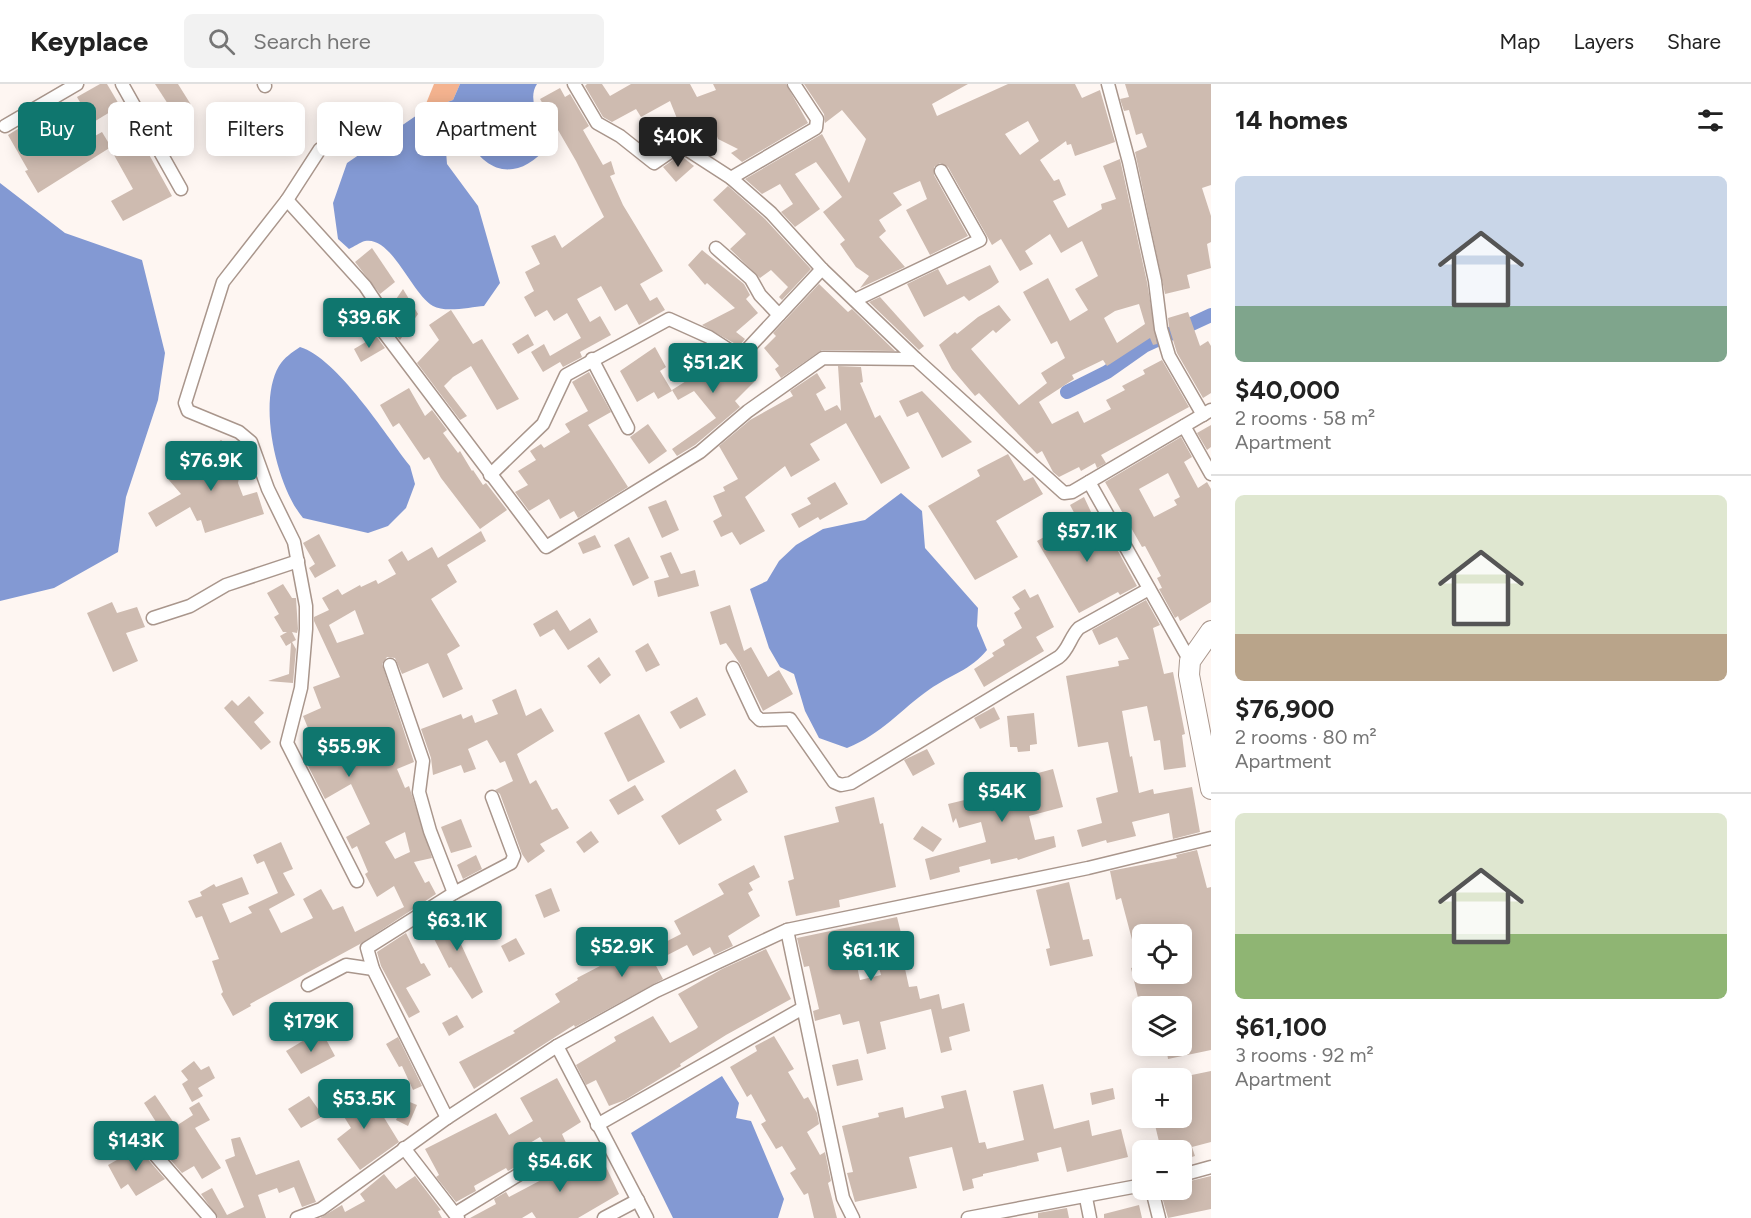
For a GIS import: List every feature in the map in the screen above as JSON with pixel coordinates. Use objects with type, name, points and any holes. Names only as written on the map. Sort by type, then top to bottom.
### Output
[{"type":"main road","points":[[1211,631],[1190,661],[1190,690],[1207,753],[1211,789]]},
{"type":"street","points":[[5,126],[77,84]]},
{"type":"street","points":[[122,84],[181,189]]},
{"type":"street","points":[[574,84],[597,123],[620,136],[654,163],[680,145],[731,178],[771,213],[822,269],[916,359],[1064,493],[1072,492],[1207,412],[1169,356],[1161,329],[1155,281],[1108,84]]},
{"type":"street","points":[[731,178],[816,128],[817,119],[794,84]]},
{"type":"street","points":[[317,154],[287,200],[223,282],[185,403],[188,411],[239,432],[251,442],[268,489],[294,542],[306,606],[306,629],[301,688],[287,743],[357,881]]},
{"type":"street","points":[[855,300],[980,240],[942,171]]},
{"type":"street","points":[[287,200],[365,286],[383,313],[376,322],[546,547],[700,453],[748,411],[823,358],[916,359]]},
{"type":"street","points":[[716,248],[751,279],[760,295],[779,315]]},
{"type":"street","points":[[490,475],[543,424],[566,375],[669,319],[710,337],[740,357],[822,269]]},
{"type":"street","points":[[592,359],[628,428]]},
{"type":"street","points":[[1184,426],[1211,474]]},
{"type":"street","points":[[1089,482],[1190,661]]},
{"type":"street","points":[[153,618],[190,606],[226,585],[297,561]]},
{"type":"street","points":[[733,668],[755,715],[760,720],[790,719],[834,782],[842,785],[851,783],[1059,657],[1067,651],[1073,634],[1079,628],[1149,589]]},
{"type":"street","points":[[390,665],[423,761],[419,792],[430,831],[454,893]]},
{"type":"street","points":[[447,1118],[373,969],[367,948],[454,893],[489,877],[514,859],[492,797]]},
{"type":"street","points":[[297,1218],[321,1209],[447,1118],[557,1046],[656,991],[787,930],[1088,868],[1211,838]]},
{"type":"street","points":[[787,930],[843,1198],[853,1218]]},
{"type":"street","points":[[308,985],[346,965],[373,969]]},
{"type":"street","points":[[597,1125],[803,1008]]},
{"type":"street","points":[[557,1046],[647,1218]]},
{"type":"street","points":[[143,1141],[210,1218]]},
{"type":"street","points":[[404,1148],[457,1216],[544,1159]]},
{"type":"street","points":[[1192,1172],[1211,1167]]},
{"type":"street","points":[[968,1218],[1086,1198],[1132,1188]]},
{"type":"street","points":[[1086,1198],[1090,1218]]},
{"type":"street","points":[[604,1218],[638,1200]]},
{"type":"street","points":[[1154,1200],[1159,1218]]},
{"type":"shaded area","points":[[434,84],[460,84],[453,100],[427,102]]},
{"type":"water","points":[[460,84],[537,84],[534,102],[448,102],[453,100]]},
{"type":"water","points":[[415,116],[415,156],[446,156],[447,164],[478,206],[500,283],[484,306],[444,309],[433,306],[417,290],[384,247],[375,242],[365,241],[349,249],[338,239],[333,203],[347,163],[357,156],[403,156],[403,125]]},
{"type":"water","points":[[480,156],[538,156],[526,165],[515,169],[504,169]]},
{"type":"water","points":[[0,183],[65,233],[142,260],[165,353],[158,400],[126,497],[118,552],[54,588],[0,601]]},
{"type":"water","points":[[300,347],[314,354],[344,381],[410,466],[415,484],[406,508],[388,526],[368,533],[303,518],[285,486],[273,444],[270,401],[273,382],[279,366],[288,355]]},
{"type":"water","points":[[901,493],[922,511],[925,548],[978,608],[977,626],[987,650],[967,667],[919,697],[871,736],[847,748],[819,738],[805,711],[794,674],[780,667],[769,648],[750,589],[767,581],[779,561],[796,545],[823,529],[865,520]]},
{"type":"water","points":[[722,1076],[739,1103],[736,1118],[751,1121],[784,1199],[778,1218],[673,1218],[631,1133]]},
{"type":"building","points":[[100,84],[107,84],[118,102],[108,102],[108,113],[96,121],[96,102],[80,102],[77,97]]},
{"type":"building","points":[[155,84],[178,84],[189,102],[167,102]]},
{"type":"building","points":[[602,84],[610,96],[631,84],[690,84],[697,97],[716,90],[713,84],[786,84],[808,123],[742,162],[731,153],[738,149],[718,139],[713,125],[684,136],[670,101],[641,117],[636,109],[612,122],[603,117],[585,86]]},
{"type":"building","points":[[804,84],[968,84],[932,104],[937,116],[1008,84],[1075,84],[1082,98],[1100,90],[1115,142],[1075,156],[1071,144],[1067,145],[1066,141],[1040,160],[1054,181],[1059,179],[1066,195],[1053,201],[1068,228],[1102,209],[1101,204],[1116,199],[1103,166],[1120,159],[1147,282],[1157,344],[1153,345],[1150,338],[1107,366],[1103,360],[1072,375],[1074,379],[1039,402],[1052,424],[1078,411],[1084,423],[1111,409],[1106,400],[1125,390],[1122,386],[1145,374],[1143,370],[1162,360],[1189,407],[1101,455],[1106,463],[1097,468],[1095,463],[1081,471],[1079,467],[1059,477],[1053,472],[1042,451],[1037,454],[979,393],[975,396],[952,369],[939,345],[955,332],[957,334],[978,317],[999,305],[1011,320],[996,333],[993,330],[971,349],[1019,405],[1047,383],[1041,373],[1065,358],[1057,341],[1051,344],[1023,292],[1048,278],[1070,321],[1088,310],[1075,289],[1098,276],[1082,241],[1061,253],[1050,234],[1025,251],[1033,264],[1020,271],[1001,239],[992,245],[948,167],[940,163],[934,167],[934,175],[968,236],[930,255],[906,210],[927,199],[920,181],[893,193],[902,205],[879,220],[886,231],[879,237],[905,267],[860,288],[869,276],[856,267],[840,244],[845,240],[823,212],[842,197],[816,162],[795,174],[820,209],[795,227],[781,212],[793,204],[780,184],[762,194],[745,179],[822,134],[849,183],[866,139],[842,110],[825,123],[824,114]],"holes":[[[1028,121],[1039,141],[1020,155],[1005,134]],[[1139,304],[1145,324],[1117,343],[1104,318],[1115,311]]]},
{"type":"building","points":[[1125,84],[1211,84],[1211,185],[1202,188],[1211,216],[1211,242],[1207,244],[1211,268],[1187,275],[1190,288],[1165,294],[1135,152],[1147,147],[1142,133],[1136,135],[1129,110],[1124,111],[1120,99],[1129,97]]},
{"type":"building","points":[[560,88],[565,97],[570,94],[589,126],[583,130],[603,165],[611,161],[615,174],[610,176],[623,205],[663,271],[640,284],[650,301],[657,297],[665,310],[639,325],[627,304],[615,311],[601,286],[577,299],[590,322],[600,316],[611,335],[580,352],[582,357],[563,367],[560,362],[543,372],[531,352],[544,344],[550,356],[581,338],[567,313],[554,321],[547,310],[535,317],[524,297],[534,291],[525,272],[540,264],[531,246],[555,235],[562,248],[604,217],[558,130],[558,102],[542,102],[540,99]]},
{"type":"building","points":[[18,129],[18,152],[8,135]]},
{"type":"building","points":[[102,132],[108,142],[108,149],[38,193],[25,171],[28,170],[20,156],[96,156],[96,135]]},
{"type":"building","points":[[680,155],[694,166],[676,182],[663,167]]},
{"type":"building","points":[[115,156],[150,156],[172,196],[123,221],[111,201],[133,189]]},
{"type":"building","points":[[728,186],[765,219],[811,269],[782,300],[779,297],[788,287],[771,270],[760,278],[730,249],[746,234],[713,200]]},
{"type":"building","points":[[372,248],[395,282],[380,294],[355,262]]},
{"type":"building","points":[[702,250],[744,284],[750,295],[746,299],[758,313],[736,332],[745,339],[739,346],[702,325],[735,308],[707,283],[705,285],[688,265]]},
{"type":"building","points":[[990,265],[999,282],[969,301],[964,296],[924,317],[907,284],[938,269],[947,285]]},
{"type":"building","points":[[819,284],[848,312],[852,309],[895,351],[822,350],[781,378],[775,369],[779,366],[764,348],[776,336],[773,333]]},
{"type":"building","points":[[403,289],[418,314],[400,340],[386,322],[391,314],[390,308]]},
{"type":"building","points":[[880,297],[924,346],[919,350],[869,302]]},
{"type":"building","points":[[451,310],[473,344],[482,339],[519,399],[497,410],[471,366],[453,377],[444,386],[467,416],[460,420],[417,363],[439,340],[429,325]]},
{"type":"building","points":[[1188,312],[1200,346],[1208,341],[1211,346],[1211,393],[1203,398],[1177,353],[1169,327],[1168,318]]},
{"type":"building","points":[[528,334],[534,345],[518,354],[512,344]]},
{"type":"building","points":[[376,336],[385,348],[361,362],[354,349]]},
{"type":"building","points":[[700,342],[722,355],[717,359],[734,377],[743,368],[755,381],[735,401],[740,407],[695,445],[677,456],[672,449],[716,418],[694,391],[678,400],[672,390],[705,369],[697,359],[709,349]]},
{"type":"building","points":[[655,347],[666,367],[660,371],[672,391],[658,399],[654,392],[637,402],[620,371]]},
{"type":"building","points":[[838,366],[861,367],[863,382],[860,383],[875,418],[880,415],[910,468],[881,484],[846,423],[810,444],[820,460],[791,477],[785,466],[745,497],[765,531],[740,545],[732,532],[721,537],[713,521],[722,516],[713,496],[725,491],[723,487],[738,479],[719,446],[750,420],[793,396],[790,391],[817,373],[826,388],[816,394],[825,411],[837,405],[841,411]]},
{"type":"building","points":[[589,372],[611,412],[588,425],[628,487],[578,518],[574,511],[560,519],[549,499],[529,511],[515,492],[528,485],[518,471],[536,460],[530,451],[541,444],[544,448],[570,432],[565,424],[588,411],[572,382]]},
{"type":"building","points":[[409,388],[425,416],[432,410],[447,430],[443,433],[458,453],[460,451],[483,485],[486,483],[507,510],[480,529],[441,478],[429,457],[424,460],[399,423],[393,427],[380,405]]},
{"type":"building","points":[[922,391],[972,442],[942,458],[918,412],[907,417],[899,401]]},
{"type":"building","points":[[648,424],[667,451],[649,464],[630,437]]},
{"type":"building","points":[[1211,425],[1211,447],[1207,450],[1197,433]]},
{"type":"building","points":[[1181,437],[1192,457],[1184,462],[1198,488],[1207,482],[1211,489],[1211,602],[1180,621],[1178,616],[1175,618],[1159,589],[1162,588],[1157,578],[1161,576],[1105,482]],"holes":[[[1168,473],[1180,497],[1174,500],[1177,505],[1154,517],[1139,489]]]},
{"type":"building","points":[[221,440],[229,446],[221,452],[243,457],[238,483],[243,496],[257,492],[264,514],[205,533],[201,520],[197,521],[190,507],[156,527],[148,513],[181,494],[168,479],[195,464],[192,461]]},
{"type":"building","points":[[1008,454],[1024,481],[1033,477],[1043,494],[996,521],[1018,557],[975,580],[928,506],[980,476],[977,470]]},
{"type":"building","points":[[835,482],[848,504],[820,520],[818,517],[799,528],[791,514],[811,504],[807,498]]},
{"type":"building","points":[[1084,497],[1106,544],[1112,540],[1137,586],[1120,595],[1118,592],[1079,613],[1037,541],[1062,527],[1075,549],[1089,541],[1070,505]]},
{"type":"building","points":[[666,500],[679,530],[662,538],[648,507]]},
{"type":"building","points":[[481,531],[486,541],[447,565],[457,582],[431,599],[460,646],[447,654],[463,689],[443,698],[428,663],[402,674],[395,658],[387,657],[382,664],[414,762],[397,769],[405,788],[409,786],[432,858],[414,862],[425,883],[429,881],[436,894],[360,944],[250,1004],[251,1006],[233,1016],[221,994],[223,992],[212,961],[219,959],[202,916],[196,918],[188,901],[202,896],[200,892],[214,884],[216,887],[242,877],[249,894],[222,904],[230,923],[252,913],[248,907],[278,893],[264,861],[257,864],[253,855],[281,842],[293,869],[283,873],[295,895],[269,909],[281,933],[313,918],[303,899],[321,889],[333,910],[343,906],[355,932],[404,907],[394,886],[377,897],[365,874],[368,872],[357,846],[352,849],[346,837],[370,824],[351,784],[325,799],[306,762],[314,758],[307,743],[313,740],[303,716],[321,708],[313,687],[340,677],[314,621],[314,617],[329,610],[322,598],[338,589],[342,595],[360,585],[361,587],[376,580],[378,584],[396,574],[388,560],[402,551],[408,561],[432,547],[438,558]],"holes":[[[355,610],[364,634],[337,643],[329,625]],[[405,832],[410,852],[395,859],[385,842]]]},
{"type":"building","points":[[319,534],[336,566],[315,578],[309,568],[315,564],[303,543]]},
{"type":"building","points":[[595,535],[601,547],[583,554],[578,543]]},
{"type":"building","points":[[629,537],[649,578],[633,586],[614,545]]},
{"type":"building","points":[[671,552],[681,574],[695,570],[699,586],[658,597],[654,581],[669,577],[660,556]]},
{"type":"building","points":[[283,584],[292,598],[296,598],[298,629],[297,633],[292,632],[296,640],[292,642],[296,649],[293,683],[268,681],[289,674],[291,643],[286,646],[280,636],[287,632],[283,632],[274,617],[279,614],[267,593]]},
{"type":"building","points":[[1025,589],[1030,598],[1038,594],[1054,627],[1036,637],[1044,651],[984,687],[974,669],[994,656],[992,653],[1005,645],[1003,640],[1022,628],[1014,613],[1020,609],[1012,597]]},
{"type":"building","points":[[1146,600],[1160,625],[1153,628],[1164,674],[1173,672],[1185,734],[1182,735],[1186,767],[1164,770],[1160,740],[1154,741],[1147,706],[1122,711],[1130,757],[1132,756],[1139,793],[1153,789],[1154,794],[1192,787],[1200,832],[1173,839],[1169,813],[1132,822],[1136,836],[1107,843],[1106,840],[1082,847],[1077,830],[1102,823],[1096,798],[1118,792],[1108,742],[1078,747],[1066,676],[1119,666],[1118,661],[1129,659],[1117,637],[1099,645],[1092,630]]},
{"type":"building","points":[[112,602],[117,613],[137,607],[145,627],[126,633],[138,661],[113,672],[87,613]]},
{"type":"building","points":[[730,605],[744,651],[751,647],[768,677],[779,670],[793,694],[763,711],[740,664],[726,643],[720,645],[710,612]]},
{"type":"building","points":[[557,610],[570,631],[590,618],[598,632],[568,650],[554,629],[540,637],[533,624]]},
{"type":"building","points":[[648,643],[660,665],[646,672],[635,651]]},
{"type":"building","points":[[599,657],[611,675],[600,684],[587,666]]},
{"type":"building","points":[[516,689],[526,716],[541,708],[554,731],[517,754],[530,784],[536,780],[552,810],[557,808],[569,828],[540,844],[545,851],[528,863],[522,854],[500,794],[495,790],[513,781],[505,761],[500,763],[487,740],[468,749],[476,769],[464,773],[461,765],[433,775],[431,758],[421,729],[461,714],[463,719],[472,715],[475,723],[498,714],[492,700]]},
{"type":"building","points":[[249,696],[264,713],[254,722],[271,742],[261,750],[224,708],[232,700],[238,706]]},
{"type":"building","points":[[697,697],[706,715],[680,729],[670,712]]},
{"type":"building","points":[[994,707],[1000,719],[980,729],[974,718]]},
{"type":"building","points":[[1034,713],[1037,744],[1030,745],[1030,751],[1018,752],[1017,747],[1010,747],[1007,716]]},
{"type":"building","points":[[639,714],[665,762],[628,782],[604,733]]},
{"type":"building","points":[[927,749],[935,764],[913,776],[904,760]]},
{"type":"building","points":[[735,769],[748,792],[716,810],[722,820],[679,845],[661,816]]},
{"type":"building","points":[[1053,769],[1063,807],[1029,816],[1035,840],[1054,836],[1056,847],[1018,860],[1017,858],[991,864],[990,859],[959,867],[960,872],[930,880],[925,859],[986,842],[981,822],[959,828],[956,818],[953,823],[948,804],[977,797],[975,790]]},
{"type":"building","points":[[635,785],[644,800],[618,815],[609,800]]},
{"type":"building","points":[[874,797],[880,824],[883,823],[896,887],[839,900],[840,907],[796,916],[788,881],[794,879],[784,836],[839,822],[835,807]]},
{"type":"building","points":[[461,819],[472,847],[451,853],[441,827]]},
{"type":"building","points":[[922,826],[942,839],[933,852],[913,839]]},
{"type":"building","points":[[591,831],[599,842],[584,853],[576,842]]},
{"type":"building","points":[[1197,850],[1207,888],[1211,887],[1211,1050],[1192,1054],[1192,996],[1138,996],[1135,984],[1192,984],[1192,924],[1132,924],[1132,940],[1121,898],[1116,900],[1110,871],[1177,858],[1176,855]]},
{"type":"building","points":[[476,855],[482,869],[463,879],[457,865]]},
{"type":"building","points":[[754,865],[760,877],[749,883],[753,890],[748,893],[760,916],[728,936],[733,946],[714,955],[710,947],[693,956],[687,945],[654,962],[663,979],[575,1027],[574,1025],[474,1089],[459,1062],[515,1033],[513,1031],[560,1002],[555,994],[578,980],[577,978],[621,955],[623,958],[645,946],[648,951],[681,934],[674,921],[724,894],[718,884]]},
{"type":"building","points":[[1069,882],[1083,940],[1089,939],[1093,956],[1050,966],[1046,949],[1050,948],[1036,890]]},
{"type":"building","points":[[551,888],[560,911],[544,918],[535,895]]},
{"type":"building","points":[[448,915],[456,930],[474,922],[479,933],[460,942],[483,992],[472,999],[451,967],[449,968],[428,927]]},
{"type":"building","points":[[897,917],[904,945],[900,946],[909,987],[917,986],[920,999],[939,994],[942,1009],[964,1003],[970,1031],[949,1037],[952,1050],[941,1053],[931,1009],[880,1022],[886,1049],[867,1054],[859,1021],[843,1025],[840,1014],[815,1021],[813,1011],[819,1009],[809,966],[804,967],[797,938]],"holes":[[[875,952],[881,975],[860,980],[855,957]]]},
{"type":"building","points":[[406,933],[421,964],[424,963],[431,975],[406,988],[420,1012],[409,1018],[381,966],[377,952]]},
{"type":"building","points":[[516,938],[525,954],[509,962],[501,946]]},
{"type":"building","points":[[766,949],[791,999],[726,1035],[625,1100],[609,1106],[596,1080],[586,1085],[576,1065],[616,1041],[614,1037],[653,1016],[670,1043],[696,1029],[698,1027],[678,994],[722,969]]},
{"type":"building","points":[[457,1015],[464,1027],[449,1036],[442,1023]]},
{"type":"building","points":[[321,1030],[335,1056],[301,1074],[286,1051]]},
{"type":"building","points":[[774,1036],[794,1069],[788,1072],[804,1099],[808,1097],[817,1113],[819,1124],[807,1132],[820,1155],[825,1152],[831,1181],[828,1183],[837,1218],[814,1218],[808,1193],[804,1195],[790,1173],[796,1169],[782,1146],[776,1149],[761,1124],[766,1121],[751,1094],[747,1097],[730,1067],[757,1051],[755,1046]]},
{"type":"building","points":[[398,1037],[422,1086],[413,1090],[402,1066],[399,1067],[386,1044]]},
{"type":"building","points":[[858,1059],[863,1080],[837,1086],[832,1065]]},
{"type":"building","points":[[194,1061],[201,1070],[209,1066],[215,1078],[198,1088],[203,1096],[192,1102],[182,1084],[188,1080],[181,1071]]},
{"type":"building","points":[[1211,1071],[1211,1142],[1192,1147],[1192,1140],[1159,1140],[1156,1128],[1192,1128],[1192,1075]]},
{"type":"building","points":[[557,1078],[581,1122],[562,1134],[567,1145],[550,1154],[540,1137],[518,1150],[524,1162],[508,1171],[506,1168],[474,1186],[476,1191],[456,1202],[436,1177],[439,1175],[425,1149],[496,1113],[509,1135],[533,1121],[520,1098]]},
{"type":"building","points":[[1043,1084],[1054,1129],[1089,1120],[1092,1136],[1121,1129],[1128,1157],[1067,1172],[1061,1147],[1037,1153],[1039,1161],[983,1174],[983,1176],[972,1179],[974,1188],[963,1191],[952,1147],[909,1157],[917,1188],[855,1202],[847,1173],[853,1172],[842,1126],[879,1117],[878,1113],[903,1107],[905,1118],[944,1108],[941,1096],[966,1090],[979,1143],[985,1142],[987,1149],[1024,1140],[1013,1091]]},
{"type":"building","points":[[354,1087],[372,1116],[380,1111],[399,1142],[360,1170],[337,1139],[351,1128],[333,1099]]},
{"type":"building","points":[[1113,1088],[1115,1099],[1092,1105],[1090,1093]]},
{"type":"building","points":[[155,1095],[176,1126],[193,1115],[189,1108],[199,1102],[210,1120],[195,1128],[221,1168],[202,1179],[194,1166],[182,1173],[153,1140],[163,1133],[144,1103]]},
{"type":"building","points":[[309,1096],[323,1116],[301,1128],[288,1109]]},
{"type":"building","points":[[405,1100],[417,1105],[408,1126],[396,1120]]},
{"type":"building","points":[[240,1137],[256,1175],[299,1160],[316,1202],[302,1207],[294,1187],[279,1193],[277,1188],[258,1195],[266,1218],[218,1218],[201,1194],[212,1188],[227,1215],[244,1207],[225,1160],[235,1156],[231,1139]]},
{"type":"building","points":[[138,1148],[165,1179],[136,1196],[128,1184],[121,1189],[108,1165]]},
{"type":"building","points":[[598,1150],[619,1194],[578,1218],[536,1218],[532,1212],[522,1218],[470,1218],[496,1204],[494,1199],[506,1192],[509,1197]]},
{"type":"building","points":[[384,1174],[396,1189],[415,1176],[441,1210],[438,1211],[442,1218],[320,1218],[342,1205],[345,1212],[365,1201],[360,1194]]},
{"type":"building","points":[[1211,1176],[1211,1209],[1168,1218],[1163,1200],[1192,1200],[1192,1181]]},
{"type":"building","points":[[1139,1205],[1142,1218],[1104,1218],[1104,1214]]},
{"type":"building","points":[[1067,1208],[1069,1218],[1038,1218],[1038,1213]]},
{"type":"waterway","points":[[1067,392],[1107,372],[1144,346],[1211,315]]}]
